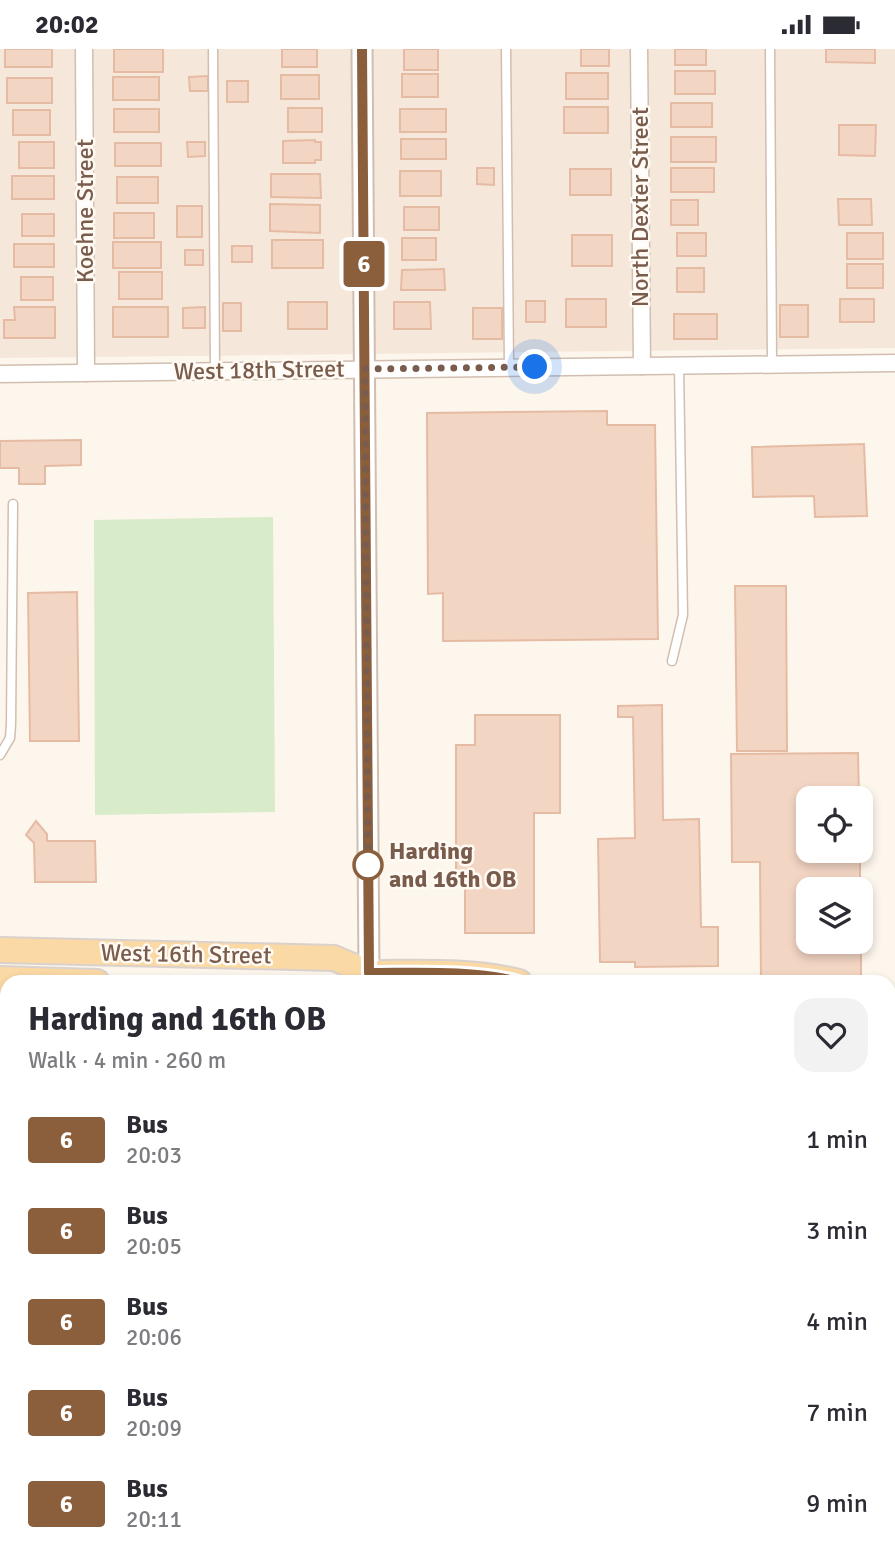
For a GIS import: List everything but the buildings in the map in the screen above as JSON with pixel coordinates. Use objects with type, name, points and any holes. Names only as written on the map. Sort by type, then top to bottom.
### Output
[{"type":"main road","name":"West 16th Street","points":[[0,950],[334,957],[358,975]]},
{"type":"main road","name":"West 16th Street","points":[[425,975],[473,975]]},
{"type":"street","name":"Koehne Street","points":[[84,49],[86,373]]},
{"type":"street","points":[[362,49],[365,369],[363,975]]},
{"type":"street","name":"North Dexter Street","points":[[639,49],[642,366]]},
{"type":"street","name":"West 18th Street","points":[[0,374],[895,363]]},
{"type":"lane","points":[[213,49],[215,371]]},
{"type":"lane","points":[[506,49],[509,367]]},
{"type":"lane","points":[[770,49],[772,365]]},
{"type":"lane","points":[[672,661],[684,615],[679,366]]},
{"type":"lane","points":[[0,755],[10,739],[11,724],[13,505]]},
{"type":"shaded area","points":[[0,49],[895,49],[895,348],[0,358]]},
{"type":"green space","points":[[273,517],[275,812],[95,815],[94,520]]},
{"type":"bus line","name":"6","points":[[362,49],[369,973],[473,975]]},
{"type":"place","name":"Harding and 16th OB","points":[[368,865]]},
{"type":"route","points":[[368,865],[368,875],[365,369],[535,367]]}]
